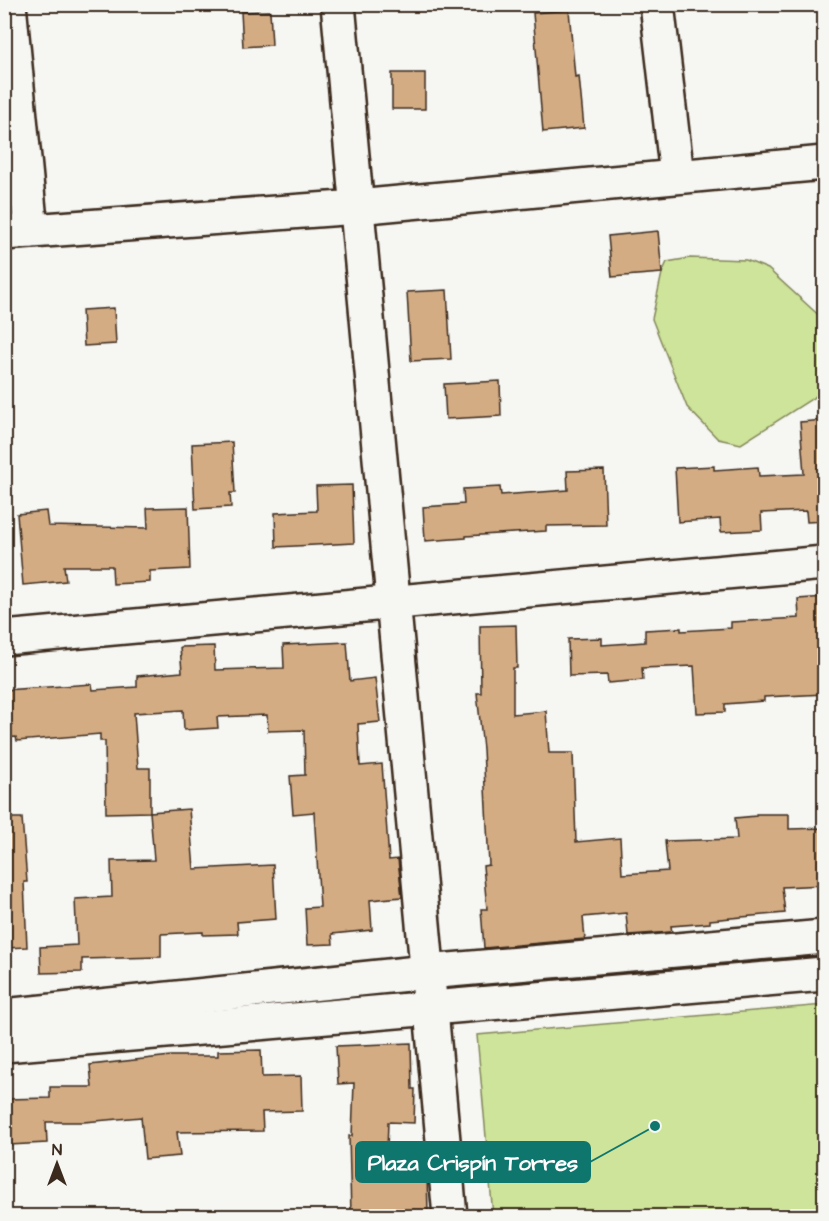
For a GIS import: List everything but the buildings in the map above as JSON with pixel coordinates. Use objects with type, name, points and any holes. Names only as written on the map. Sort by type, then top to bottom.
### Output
[{"type":"street","points":[[9,4],[18,232],[357,207],[825,163]]},
{"type":"street","points":[[338,4],[450,1216]]},
{"type":"street","points":[[657,4],[677,176]]},
{"type":"street","points":[[4,638],[825,563]]},
{"type":"street","points":[[4,1016],[427,972],[825,937]]},
{"type":"street","points":[[4,1045],[825,974]]},
{"type":"green space","points":[[690,258],[746,260],[768,269],[824,320],[824,395],[819,394],[741,444],[718,439],[687,407],[652,319],[662,273],[667,262]]},
{"type":"green space","points":[[824,950],[824,958],[457,991],[455,986]]},
{"type":"green space","points":[[824,1005],[824,1216],[493,1216],[477,1035]]},
{"type":"place","name":"Plaza Crispín Torres","points":[[655,1126]]}]
